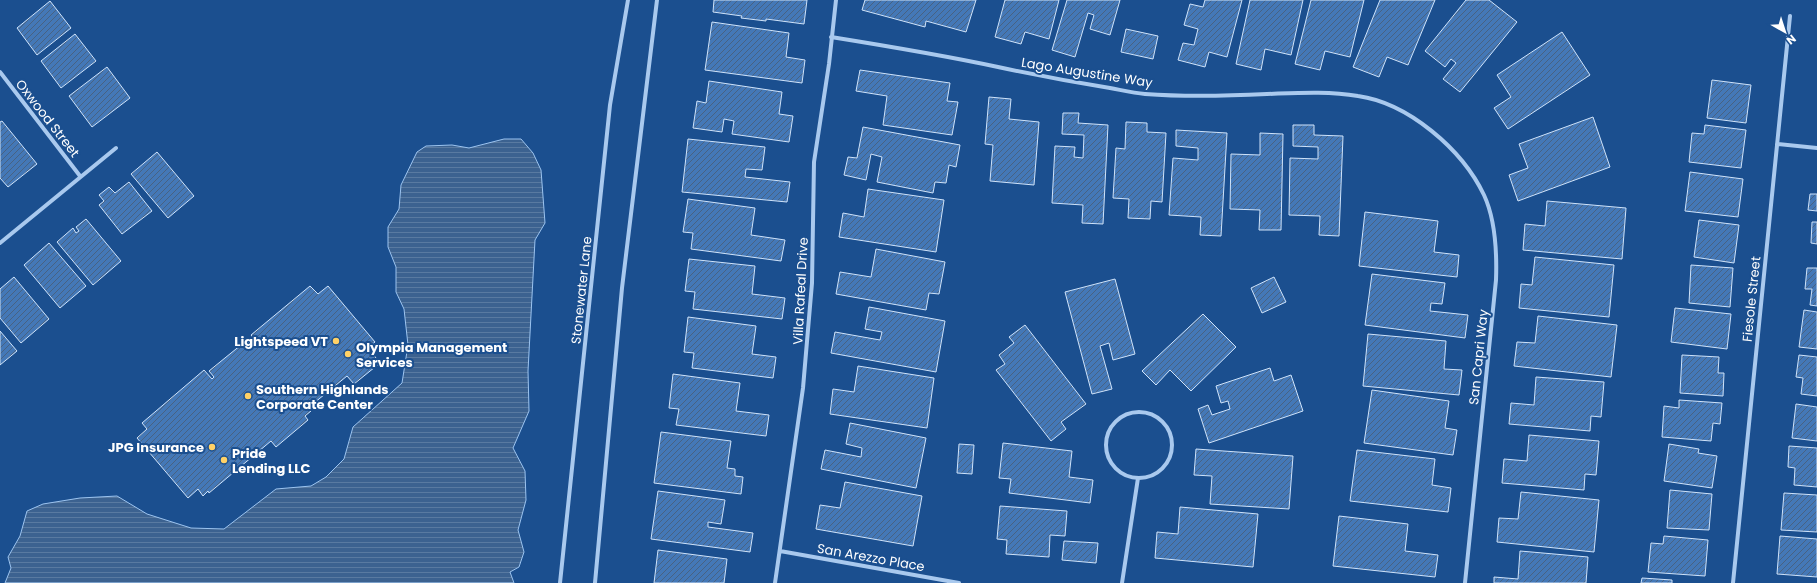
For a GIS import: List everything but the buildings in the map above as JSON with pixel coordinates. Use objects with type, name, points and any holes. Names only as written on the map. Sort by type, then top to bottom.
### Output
[{"type":"street","name":"Stonewater Lane","points":[[560,583],[610,105],[628,0]]},
{"type":"street","points":[[595,583],[622,288],[657,0]]},
{"type":"street","name":"Villa Rafeal Drive","points":[[776,583],[803,388],[812,284],[814,162],[829,64],[836,0]]},
{"type":"street","name":"Fiesole Street","points":[[1733,583],[1790,16]]},
{"type":"street","name":"Lago Augustine Way","points":[[831,37],[905,48],[1061,80],[1144,94],[1237,95],[1328,93],[1360,96],[1386,104],[1415,119],[1434,132],[1449,146]]},
{"type":"street","name":"Oxwood Street","points":[[0,72],[80,176]]},
{"type":"street","points":[[1777,144],[1817,148]]},
{"type":"street","name":"San Capri Way","points":[[1449,146],[1463,162],[1484,195],[1495,235],[1497,258],[1495,293],[1465,583]]},
{"type":"street","points":[[0,243],[116,148]]},
{"type":"street","points":[[1136,412],[1146,413],[1156,417],[1164,424],[1170,434],[1172,444],[1170,455],[1166,464],[1158,472],[1148,477],[1138,478],[1127,476],[1118,471],[1110,462],[1106,452],[1106,441],[1109,431],[1116,422],[1125,415],[1136,412]]},
{"type":"street","points":[[1122,583],[1138,478]]},
{"type":"street","name":"San Arezzo Place","points":[[780,552],[959,583]]},
{"type":"water","points":[[504,139],[521,139],[533,153],[541,170],[545,223],[535,240],[528,371],[529,411],[513,448],[525,471],[526,500],[518,530],[524,552],[519,567],[510,572],[514,583],[5,583],[11,568],[8,557],[20,536],[27,511],[43,504],[80,498],[117,496],[147,514],[191,528],[224,529],[276,489],[311,486],[326,477],[344,459],[353,427],[402,383],[408,345],[404,309],[396,292],[396,267],[388,247],[388,227],[399,209],[401,185],[417,152],[426,146],[452,145],[469,148]]},
{"type":"place","name":"Lightspeed VT","points":[[336,341]]},
{"type":"place","name":"Olympia Management Services","points":[[348,354]]},
{"type":"place","name":"Southern Highlands Corporate Center","points":[[248,396]]},
{"type":"place","name":"JPG Insurance","points":[[212,447]]},
{"type":"place","name":"Pride Lending LLC","points":[[224,460]]}]
